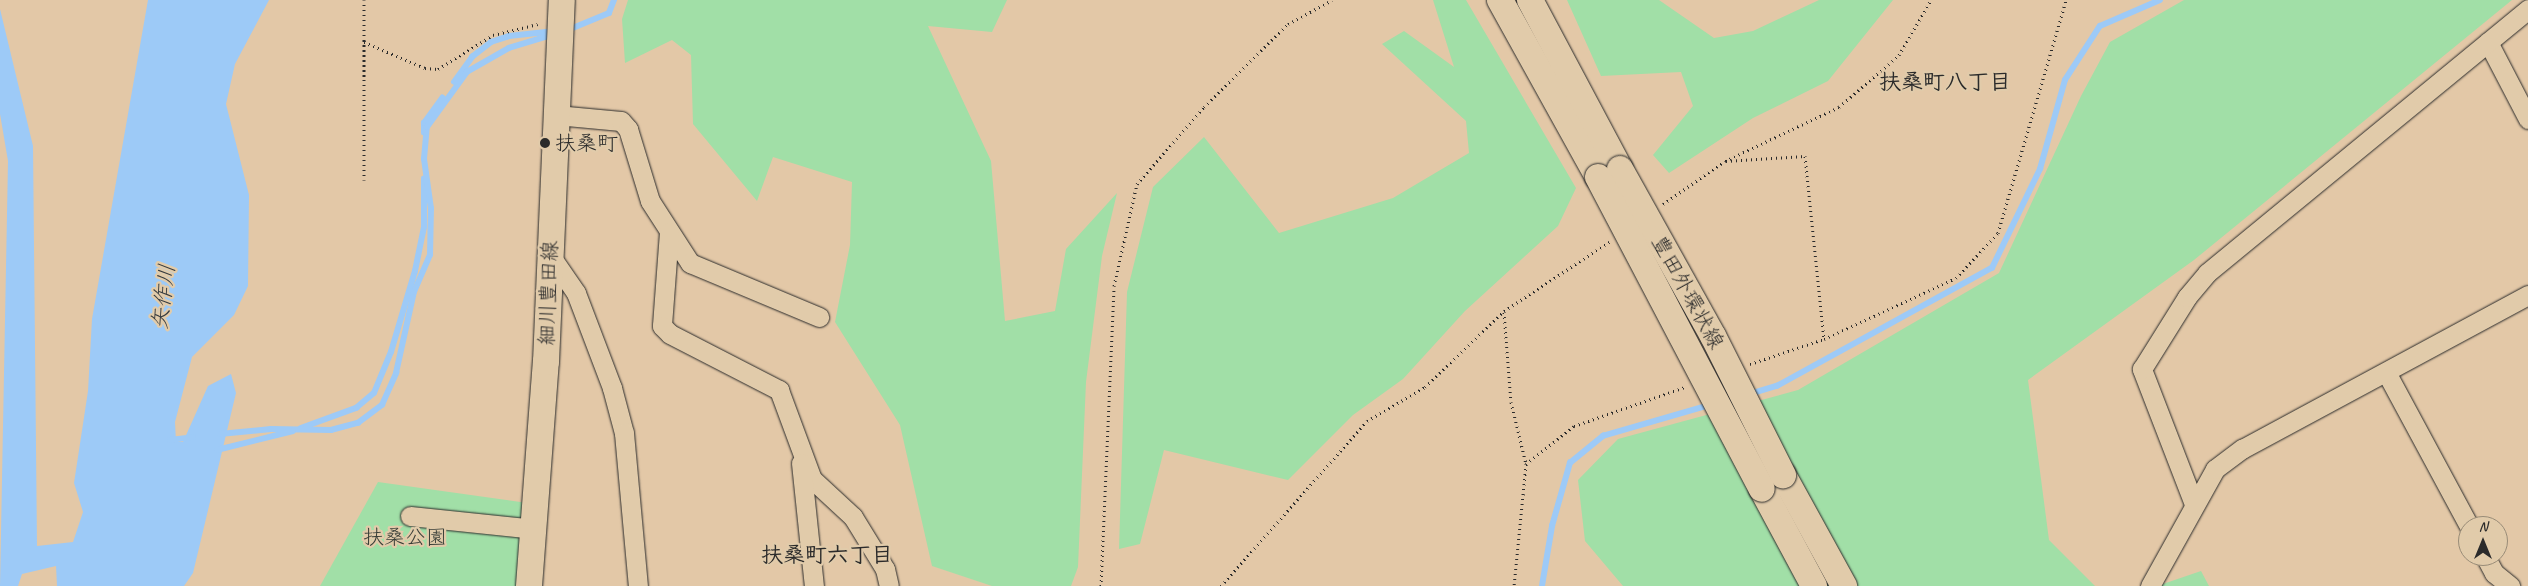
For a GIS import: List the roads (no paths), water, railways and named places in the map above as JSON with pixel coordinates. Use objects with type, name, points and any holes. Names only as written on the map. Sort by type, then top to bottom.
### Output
[{"type":"street","points":[[1494,0],[1514,28]]},
{"type":"street","name":"豊田外環状線","points":[[1500,0],[1514,28],[1558,100],[1609,173]]},
{"type":"street","name":"豊田外環状線","points":[[1530,0],[1609,173],[1772,482],[1814,586]]},
{"type":"street","points":[[2194,504],[2142,369],[2188,297],[2207,273],[2528,10]]},
{"type":"street","name":"細川豊田線","points":[[529,586],[535,529],[561,19]]},
{"type":"street","points":[[2488,42],[2528,119]]},
{"type":"street","points":[[556,115],[621,121],[635,144],[650,201],[690,262],[819,317]]},
{"type":"street","points":[[669,232],[662,326],[670,334],[779,390],[812,479],[858,524],[885,569],[889,586]]},
{"type":"street","points":[[550,255],[576,293],[612,388],[624,433],[638,586]]},
{"type":"street","points":[[2150,586],[2215,469],[2242,449],[2528,294]]},
{"type":"street","points":[[2386,372],[2464,516]]},
{"type":"street","points":[[799,442],[814,586]]},
{"type":"street","name":"豊田外環状線","points":[[1772,482],[1844,586]]},
{"type":"street","points":[[410,516],[535,529]]},
{"type":"street","points":[[2490,566],[2494,573],[2510,586]]},
{"type":"water","name":"矢作川","points":[[148,0],[269,0],[235,64],[226,104],[249,195],[248,286],[234,315],[192,357],[175,422],[176,442],[183,442],[208,386],[231,374],[236,393],[193,573],[184,586],[57,586],[56,566],[22,574],[18,586],[0,586],[8,161],[0,114],[0,9],[33,146],[37,546],[73,542],[83,512],[74,483],[88,391],[92,319]]},
{"type":"waterway","points":[[568,30],[609,13],[614,0]]},
{"type":"waterway","points":[[1750,394],[1777,386],[1992,268],[2040,169],[2065,80],[2100,26],[2160,0]]},
{"type":"waterway","points":[[454,82],[472,57],[491,42],[509,36],[555,31]]},
{"type":"waterway","points":[[220,434],[271,429],[331,430],[358,423],[382,405],[396,373],[414,292],[430,255],[431,209],[424,159],[427,127],[467,72],[509,48],[555,34]]},
{"type":"waterway","points":[[424,133],[424,123],[442,98]]},
{"type":"waterway","points":[[301,428],[356,408],[374,393],[391,352],[415,271],[424,227],[424,179]]},
{"type":"waterway","points":[[1542,586],[1552,526],[1570,463],[1603,436],[1710,405]]},
{"type":"waterway","points":[[217,450],[293,431]]},
{"type":"waterway","points":[[170,440],[193,437]]},
{"type":"place","name":"扶桑町","points":[[545,143]]},
{"type":"district","name":"扶桑町八丁目","points":[[1945,83]]},
{"type":"district","name":"扶桑町六丁目","points":[[827,556]]},
{"type":"park label","name":"扶桑公園","points":[[405,537]]}]
